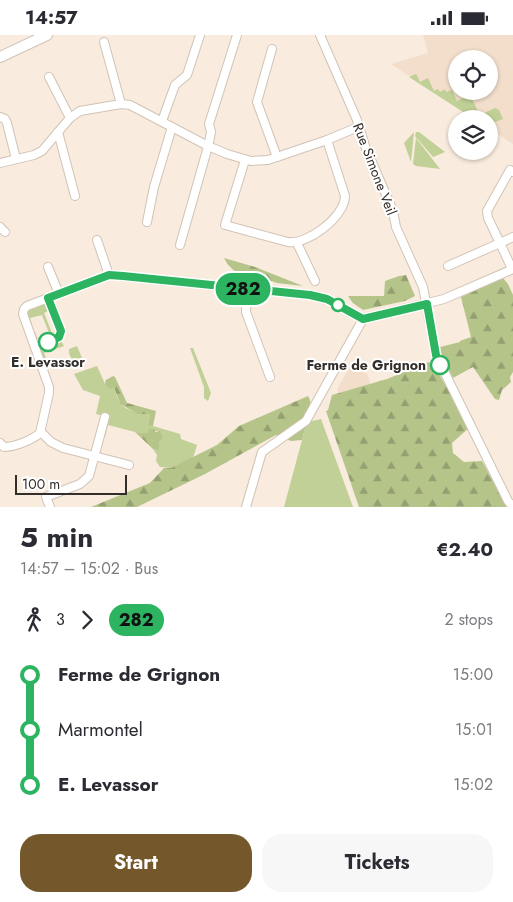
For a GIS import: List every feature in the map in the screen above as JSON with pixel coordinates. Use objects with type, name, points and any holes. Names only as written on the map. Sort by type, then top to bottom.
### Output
[{"type":"main road","points":[[0,57],[47,35]]},
{"type":"street","points":[[162,121],[174,85],[187,75],[200,35]]},
{"type":"street","points":[[209,142],[211,131],[209,124],[237,35]]},
{"type":"street","name":"Rue Simone Veil","points":[[320,35],[357,120],[358,127],[394,213],[396,227],[423,287],[436,355],[508,501],[513,507]]},
{"type":"street","points":[[104,42],[121,104]]},
{"type":"street","points":[[272,49],[257,102],[277,157]]},
{"type":"street","points":[[49,77],[70,118]]},
{"type":"street","points":[[0,163],[42,151],[70,118],[85,109],[121,104],[130,105],[208,146],[245,159],[259,161],[327,140],[358,127]]},
{"type":"street","points":[[0,117],[5,119],[7,123],[16,159]]},
{"type":"street","points":[[147,222],[154,187],[172,127]]},
{"type":"street","points":[[58,132],[75,196]]},
{"type":"street","points":[[245,159],[225,225],[298,243],[320,232],[342,209],[345,202],[345,196],[327,140]]},
{"type":"street","points":[[180,245],[207,150]]},
{"type":"street","points":[[0,443],[4,447],[11,447],[36,437],[41,432],[49,387],[23,314],[27,306],[109,275],[310,295],[327,299],[363,319],[427,304],[444,299],[512,269],[487,211],[510,171],[513,172]]},
{"type":"street","points":[[448,265],[513,237]]},
{"type":"street","points":[[97,240],[109,275]]},
{"type":"street","points":[[298,243],[315,281]]},
{"type":"street","points":[[48,267],[59,294]]},
{"type":"street","points":[[247,289],[246,313],[270,377]]},
{"type":"street","points":[[246,507],[262,452],[306,421],[363,319]]},
{"type":"street","points":[[50,507],[46,497],[80,484],[87,479],[105,417]]},
{"type":"street","points":[[41,432],[51,442],[63,448],[130,465]]},
{"type":"shaded area","points":[[423,35],[513,35],[513,144],[498,134],[498,110],[460,110],[391,64],[428,53]]},
{"type":"shaded area","points":[[351,365],[367,374],[372,388],[341,398],[337,389]]},
{"type":"green space","points":[[416,74],[420,82],[428,78],[434,91],[438,89],[440,92],[445,89],[446,92],[448,91],[448,100],[472,100],[478,110],[460,110],[409,77]]},
{"type":"green space","points":[[495,108],[499,110],[503,119],[498,121],[498,110],[491,110]]},
{"type":"green space","points":[[414,132],[411,162],[404,143]]},
{"type":"green space","points":[[416,132],[419,132],[445,152],[433,157],[415,136]]},
{"type":"green space","points":[[416,138],[440,169],[413,164]]},
{"type":"green space","points":[[224,258],[255,267],[303,286],[277,283],[257,276],[247,283]]},
{"type":"green space","points":[[406,275],[415,296],[405,301],[363,310],[353,303],[348,296],[384,296],[385,281]]},
{"type":"green space","points":[[503,278],[513,295],[513,372],[510,377],[511,382],[502,390],[499,400],[495,399],[473,367],[453,378],[441,354],[440,347],[471,337],[461,297]]},
{"type":"green space","points":[[45,304],[50,310],[44,313],[52,333],[57,332],[53,339],[41,340],[37,338],[49,333],[42,315],[30,318],[32,325],[30,326],[26,314],[29,309]]},
{"type":"green space","points":[[61,341],[64,346],[44,353],[46,358],[42,359],[39,345],[44,345],[47,348]]},
{"type":"green space","points":[[77,346],[84,363],[75,361],[70,355],[69,349]]},
{"type":"green space","points":[[190,348],[193,348],[211,393],[208,401],[204,398],[204,387]]},
{"type":"green space","points":[[429,362],[436,369],[470,427],[452,443],[453,453],[464,462],[482,461],[507,507],[359,507],[326,411],[328,410],[332,395],[387,379]]},
{"type":"green space","points":[[97,366],[105,384],[114,387],[118,400],[125,408],[150,414],[148,425],[150,427],[153,426],[180,434],[181,439],[197,445],[193,458],[171,468],[160,467],[156,461],[157,455],[153,449],[158,450],[160,446],[160,431],[135,432],[108,425],[105,437],[103,437],[108,417],[96,414],[100,396],[83,390],[74,374]]},
{"type":"green space","points":[[113,376],[127,403],[156,411],[153,426],[150,427],[148,425],[150,414],[138,414],[120,404],[114,387],[110,389],[105,384],[106,380]]},
{"type":"green space","points":[[308,396],[312,421],[305,429],[302,440],[291,441],[276,435],[205,474],[137,507],[91,507],[150,483],[164,468],[171,468],[217,445],[239,426]]},
{"type":"green space","points":[[321,419],[353,507],[284,507],[305,429],[312,421]]},
{"type":"green space","points":[[149,429],[154,429],[155,432],[160,431],[163,438],[159,442],[158,450],[153,449],[135,432],[147,433]]},
{"type":"bus line","name":"282","points":[[48,342],[54,341],[59,337],[61,331],[48,298],[109,275],[310,295],[327,299],[363,319],[427,304],[436,355],[440,365]]},
{"type":"place","name":"E. Levassor","points":[[48,342]]},
{"type":"place","name":"Ferme de Grignon","points":[[440,365]]}]
